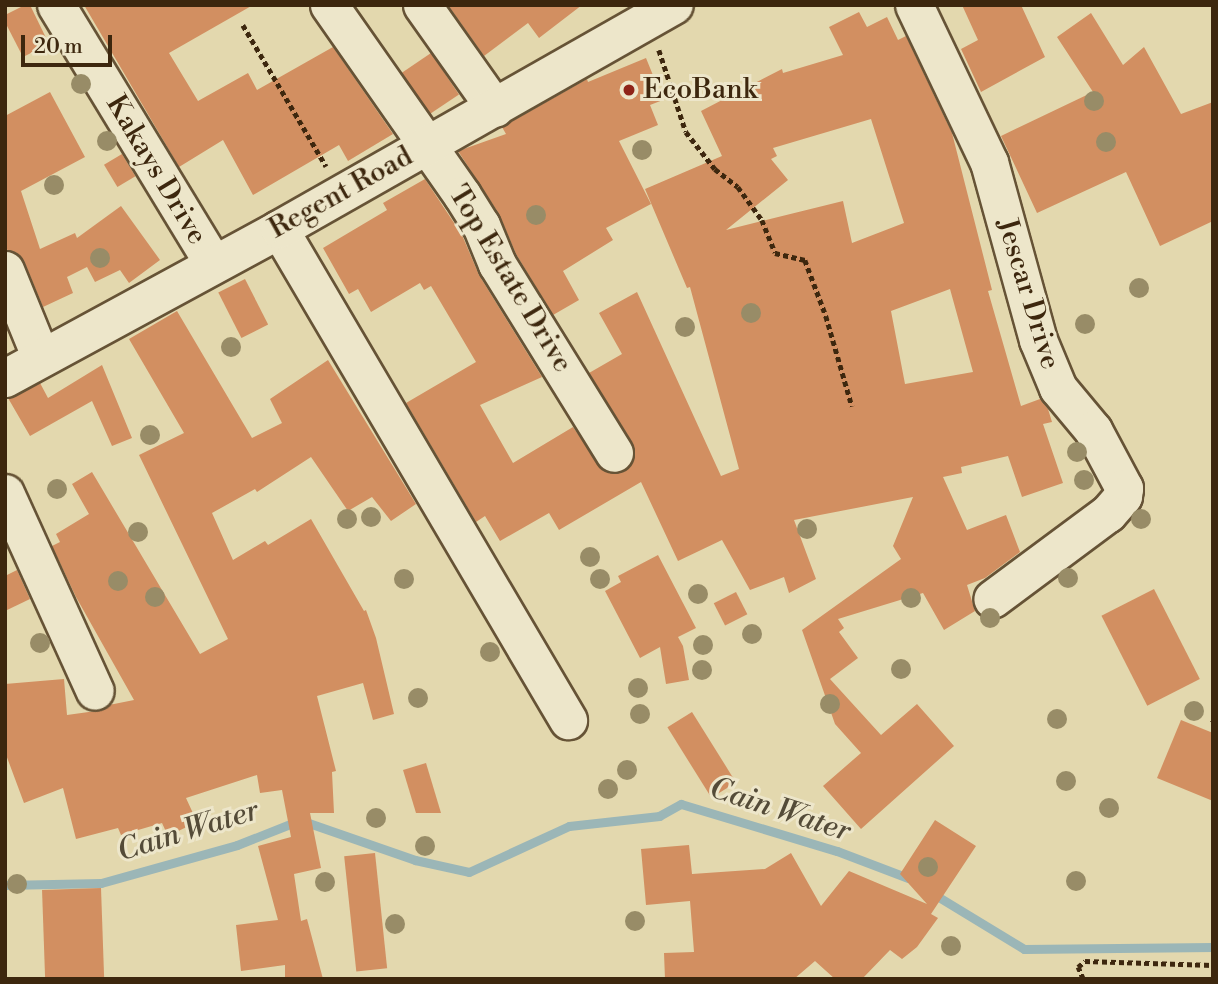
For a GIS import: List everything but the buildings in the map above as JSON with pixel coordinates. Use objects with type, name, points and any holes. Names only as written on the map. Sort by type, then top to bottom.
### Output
[{"type":"street","name":"Kakays Drive","points":[[56,5],[212,262]]},
{"type":"street","name":"Top Estate Drive","points":[[329,5],[481,225],[497,264],[614,453]]},
{"type":"street","points":[[422,5],[495,108]]},
{"type":"street","name":"Jescar Drive","points":[[915,5],[989,162],[1038,340],[1058,388],[1093,430],[1124,488],[1122,496],[1108,513],[992,599]]},
{"type":"street","name":"Regent Road","points":[[5,378],[212,262],[342,194],[662,12]]},
{"type":"street","points":[[279,229],[568,720]]},
{"type":"street","points":[[5,270],[41,358]]},
{"type":"street","points":[[5,493],[95,691]]},
{"type":"path","points":[[662,12],[686,132],[715,169],[738,187],[762,220],[775,253],[805,260],[826,316],[852,406]]},
{"type":"path","points":[[243,25],[342,194]]},
{"type":"path","points":[[1083,979],[1078,967],[1085,961],[1213,965]]},
{"type":"waterway","name":"Cain Water","points":[[5,885],[101,883],[237,845],[300,820],[415,860],[469,872],[569,826],[659,816],[681,804],[837,851],[908,878]]},
{"type":"waterway","name":"Cain Water","points":[[932,893],[1024,949],[1213,947]]},
{"type":"place","name":"EcoBank","points":[[629,90]]}]
